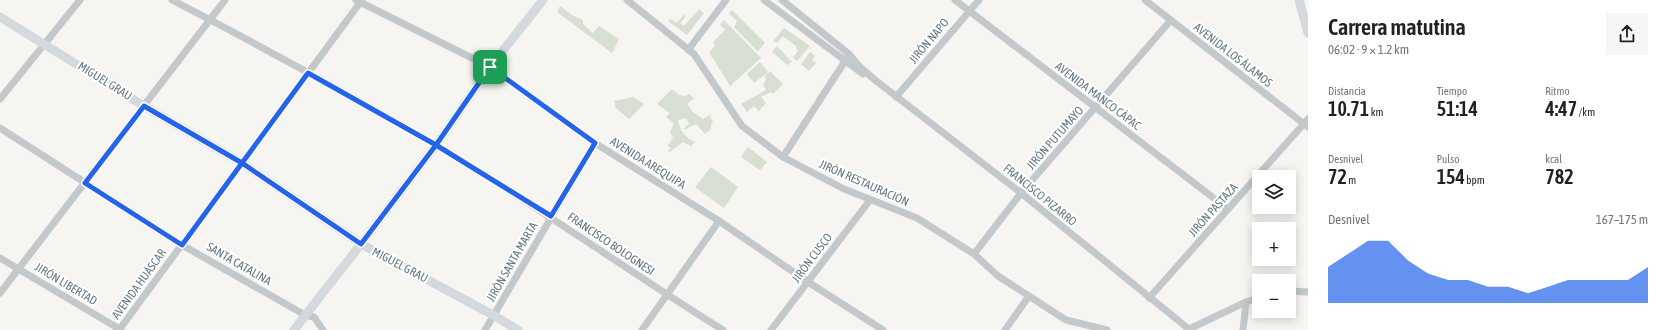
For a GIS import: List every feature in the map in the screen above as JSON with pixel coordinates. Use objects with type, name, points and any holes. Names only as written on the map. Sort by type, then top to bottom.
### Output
[{"type":"street","points":[[0,99],[80,0]]},
{"type":"street","name":"FRANCISCO BOLOGNESI","points":[[172,0],[308,73],[436,145],[551,216],[667,295],[723,330]]},
{"type":"street","points":[[0,292],[225,0]]},
{"type":"street","points":[[294,330],[436,145],[490,67],[542,0]]},
{"type":"street","name":"JIRÓN RESTAURACIÓN","points":[[627,0],[694,54],[742,126],[783,157],[844,189],[917,218],[974,254],[998,276],[1066,320],[1107,330]]},
{"type":"street","points":[[688,50],[726,0]]},
{"type":"street","name":"FRANCISCO PIZARRO","points":[[764,0],[857,71],[875,80]]},
{"type":"street","name":"FRANCISCO PIZARRO","points":[[782,0],[849,54],[860,67],[875,80],[1021,193],[1189,330]]},
{"type":"street","name":"AVENIDA MANCO CÁPAC","points":[[955,0],[1228,209]]},
{"type":"street","name":"JIRÓN NAPO","points":[[896,97],[979,0]]},
{"type":"street","name":"AVENIDA LOS ÁLAMOS","points":[[1145,0],[1307,123]]},
{"type":"street","points":[[1299,0],[1308,33]]},
{"type":"street","name":"AVENIDA AREQUIPA","points":[[360,1],[490,67],[595,143],[719,221],[808,282],[883,330]]},
{"type":"street","name":"AVENIDA HUÁSCAR","points":[[120,330],[360,1]]},
{"type":"street","name":"MIGUEL GRAU","points":[[0,17],[144,106],[242,163],[361,244],[518,330]]},
{"type":"street","name":"JIRÓN PUTUMAYO","points":[[974,254],[1021,193],[1171,20]]},
{"type":"street","points":[[783,157],[849,54]]},
{"type":"street","name":"JIRÓN PASTAZA","points":[[1150,298],[1228,209],[1307,123]]},
{"type":"street","name":"SANTA CATALINA","points":[[0,128],[182,245],[305,315],[316,319],[323,330]]},
{"type":"street","name":"JIRÓN SANTA MARTA","points":[[485,330],[595,143]]},
{"type":"street","name":"JIRÓN CUSCO","points":[[771,330],[870,200]]},
{"type":"street","points":[[642,330],[719,221]]},
{"type":"street","name":"JIRÓN LIBERTAD","points":[[0,258],[19,268],[120,330]]},
{"type":"street","points":[[1296,291],[1308,292]]},
{"type":"street","points":[[1005,330],[1030,296]]},
{"type":"street","points":[[1189,330],[1252,300]]},
{"type":"street","points":[[1243,330],[1246,302]]},
{"type":"shaded area","points":[[560,6],[572,15],[583,20],[583,24],[593,33],[599,26],[619,39],[612,53],[557,12]]},
{"type":"shaded area","points":[[699,9],[704,13],[687,35],[668,21],[670,19],[677,23],[684,15],[686,16],[680,23],[684,26]]},
{"type":"shaded area","points":[[732,10],[765,43],[758,52],[734,27],[737,21],[729,14]]},
{"type":"shaded area","points":[[724,20],[761,58],[730,86],[709,52],[715,46],[713,42],[725,30],[720,25]]},
{"type":"shaded area","points":[[784,28],[810,46],[797,61],[793,57],[798,51],[796,46],[783,36],[777,43],[773,41]]},
{"type":"shaded area","points":[[777,46],[792,62],[787,65],[772,52]]},
{"type":"shaded area","points":[[810,52],[815,56],[812,60],[816,63],[809,71],[801,64]]},
{"type":"shaded area","points":[[760,62],[768,72],[754,83],[747,74]]},
{"type":"shaded area","points":[[770,71],[783,84],[773,94],[771,92],[761,97],[766,103],[759,111],[754,106],[747,112],[741,104],[766,90],[763,85],[766,80],[765,76]]},
{"type":"shaded area","points":[[672,89],[679,95],[685,96],[689,94],[694,98],[687,104],[692,111],[703,119],[712,114],[710,117],[713,122],[711,129],[705,134],[696,124],[683,129],[689,124],[686,118],[678,120],[684,133],[689,139],[695,142],[691,146],[683,142],[670,152],[668,151],[671,148],[668,146],[673,137],[670,133],[674,123],[666,117],[670,113],[657,104]]},
{"type":"shaded area","points":[[633,97],[644,104],[629,119],[616,108],[614,101]]},
{"type":"shaded area","points":[[748,147],[767,162],[760,170],[741,157]]},
{"type":"shaded area","points":[[711,167],[738,187],[724,208],[695,187]]},
{"type":"route","points":[[490,67],[436,145],[308,73],[242,163],[144,106],[85,183],[182,245],[242,163],[361,244],[436,145],[551,216],[595,143],[490,67]]}]
